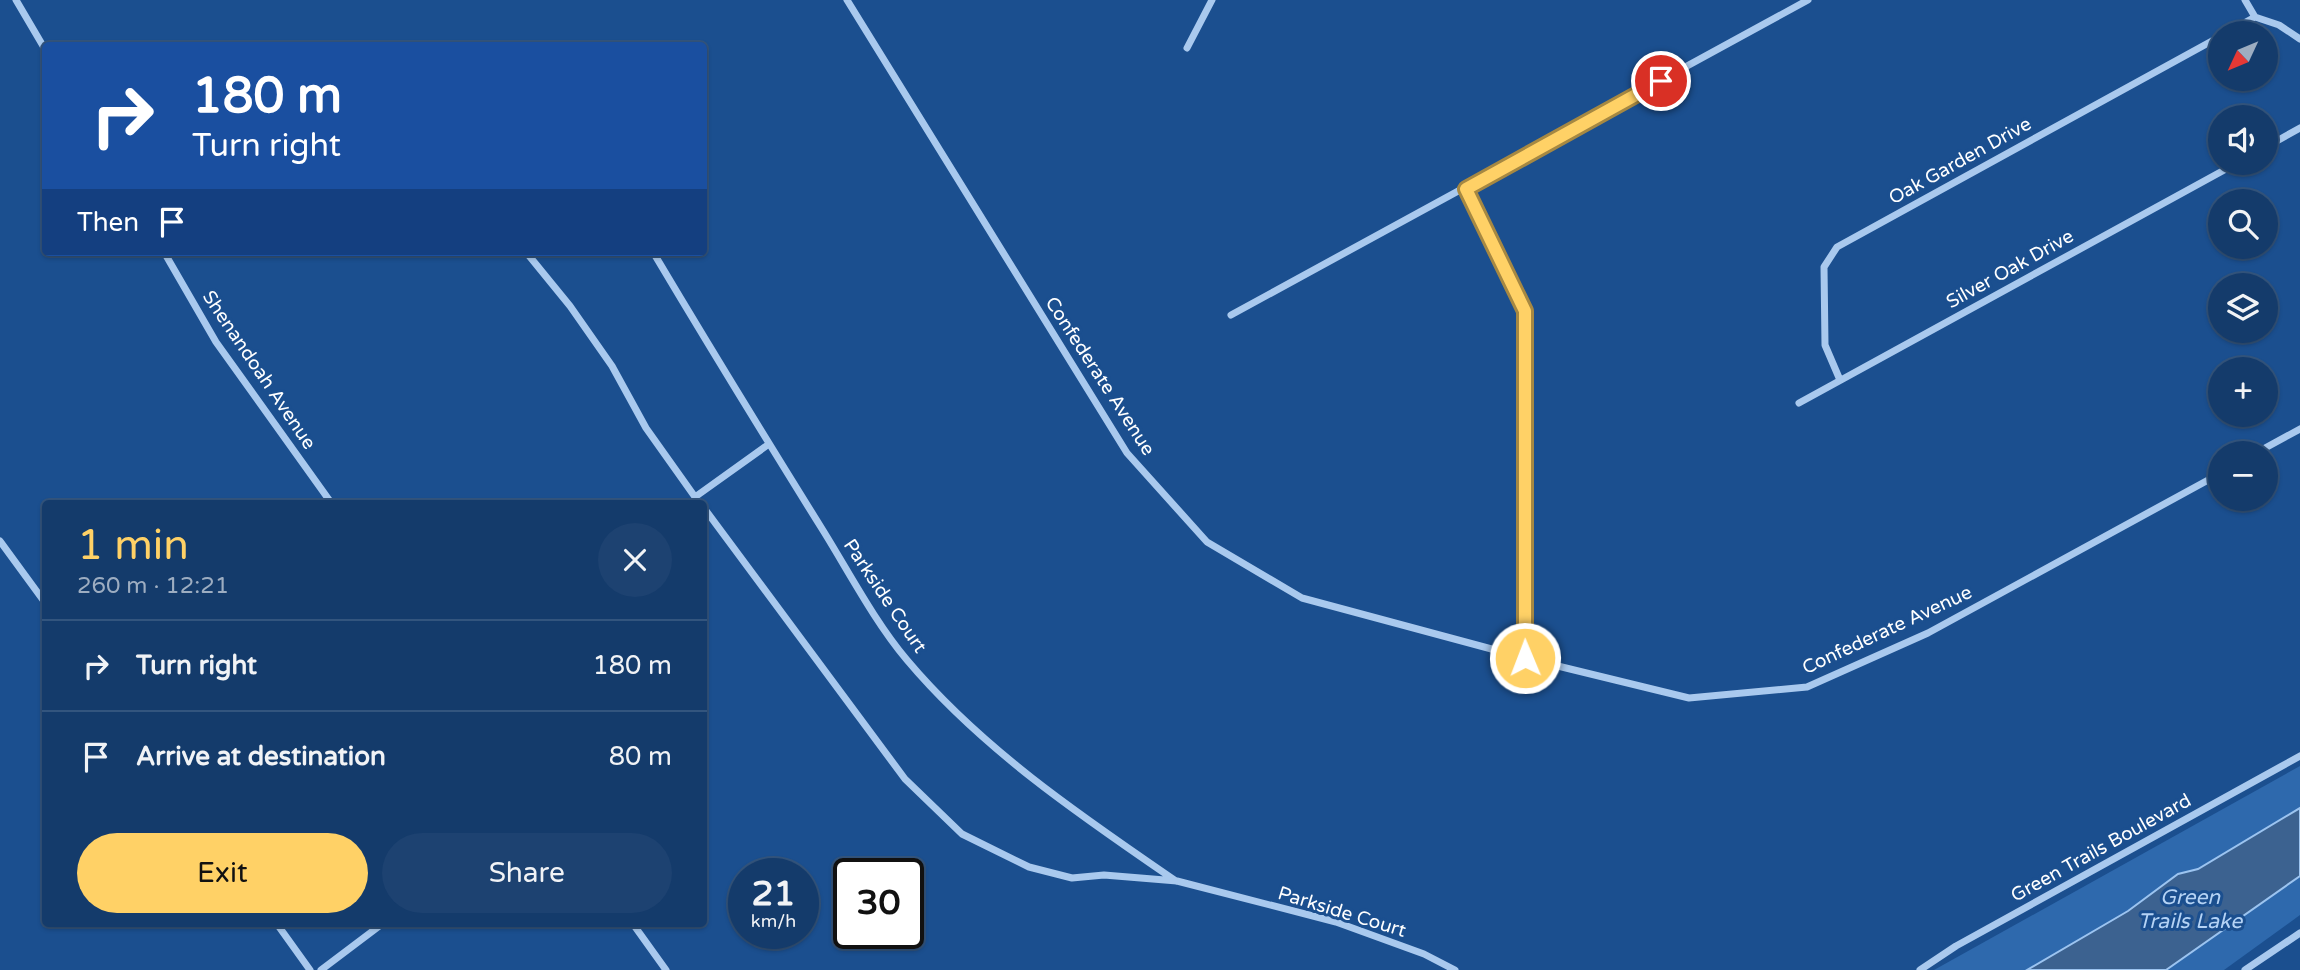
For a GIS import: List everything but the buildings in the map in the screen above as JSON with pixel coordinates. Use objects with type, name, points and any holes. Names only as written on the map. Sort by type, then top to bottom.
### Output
[{"type":"street","points":[[16,0],[42,44]]},
{"type":"street","name":"Confederate Avenue","points":[[847,0],[1127,453],[1207,542],[1302,598],[1525,658],[1689,698],[1807,687],[1928,633],[2208,480]]},
{"type":"street","points":[[1187,48],[1212,0]]},
{"type":"street","points":[[1231,315],[1808,0]]},
{"type":"street","points":[[2245,0],[2255,17],[2279,25],[2300,39]]},
{"type":"street","points":[[2248,21],[2255,17]]},
{"type":"street","name":"Oak Garden Drive","points":[[1840,380],[1825,345],[1824,267],[1837,247],[2208,43]]},
{"type":"street","points":[[2278,140],[2300,128]]},
{"type":"street","name":"Silver Oak Drive","points":[[1798,403],[2215,175]]},
{"type":"street","points":[[1466,189],[1525,311],[1525,658]]},
{"type":"street","name":"Shenandoah Avenue","points":[[166,256],[216,342],[329,500]]},
{"type":"street","name":"Parkside Court","points":[[529,256],[570,306],[612,366],[646,428],[697,500]]},
{"type":"street","name":"Parkside Court","points":[[655,256],[885,630],[934,690],[969,726],[1054,794],[1177,881]]},
{"type":"street","points":[[2278,441],[2300,429]]},
{"type":"street","points":[[695,497],[769,444]]},
{"type":"street","name":"Parkside Court","points":[[707,513],[905,779],[962,834],[1029,867],[1072,878],[1104,875],[1177,881],[1336,922],[1424,954],[1455,970]]},
{"type":"street","points":[[0,541],[42,599]]},
{"type":"street","name":"Green Trails Boulevard","points":[[1920,970],[1956,946],[2300,756]]},
{"type":"street","points":[[279,927],[310,970]]},
{"type":"street","points":[[321,970],[378,927]]},
{"type":"street","points":[[635,927],[666,970]]},
{"type":"street","points":[[2245,970],[2300,933]]},
{"type":"shaded area","points":[[2300,766],[2300,915],[2224,970],[1934,970]]},
{"type":"water","name":"Green Trails Lake","points":[[2300,808],[2300,876],[2166,970],[2027,970],[2128,911],[2178,874],[2198,869]]},
{"type":"route","points":[[1525,658],[1525,311],[1466,189],[1661,81]]}]
